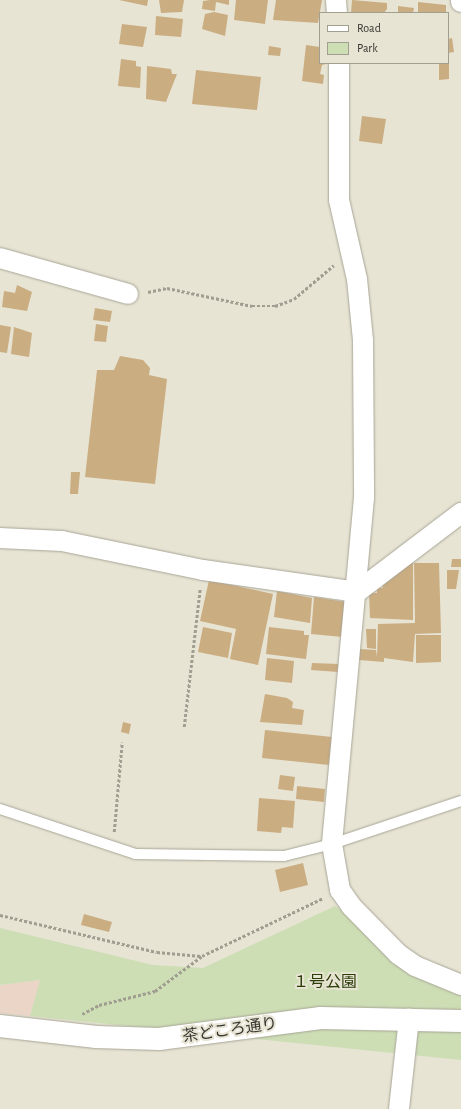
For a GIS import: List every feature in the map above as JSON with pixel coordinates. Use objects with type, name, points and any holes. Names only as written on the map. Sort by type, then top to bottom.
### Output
[{"type":"street","points":[[336,0],[337,12]]},
{"type":"street","points":[[339,64],[339,200],[357,279],[363,340],[364,498],[357,592],[332,844],[340,890],[398,954],[415,966],[461,984]]},
{"type":"street","points":[[0,258],[128,294]]},
{"type":"street","points":[[0,538],[62,541],[203,570],[357,592],[461,513]]},
{"type":"street","name":"茶どころ通り","points":[[0,1026],[59,1034],[159,1039],[321,1018],[461,1021]]},
{"type":"street","points":[[399,1109],[409,1019]]},
{"type":"lane","points":[[0,809],[135,854],[180,857],[284,856],[332,844],[461,801]]},
{"type":"path","points":[[128,294],[167,288],[252,306],[275,306],[294,299],[323,272],[351,257]]},
{"type":"path","points":[[184,727],[203,570]]},
{"type":"path","points":[[113,847],[122,742]]},
{"type":"path","points":[[59,1034],[84,1012],[99,1005],[155,991],[202,956],[340,890]]},
{"type":"path","points":[[0,915],[157,952],[202,956]]},
{"type":"shaded area","points":[[41,980],[30,1016],[0,1013],[0,985]]},
{"type":"green space","name":"１号公園","points":[[335,906],[461,995],[461,1060],[30,1016],[40,980],[0,985],[0,928],[153,965],[203,968]]},
{"type":"building","points":[[119,0],[148,0],[147,6]]},
{"type":"building","points":[[159,0],[184,0],[182,12],[161,13]]},
{"type":"building","points":[[229,0],[229,5],[216,2],[215,11],[202,9],[203,1]]},
{"type":"building","points":[[236,0],[268,0],[265,24],[234,20]]},
{"type":"building","points":[[276,0],[322,0],[318,23],[273,20]]},
{"type":"building","points":[[352,0],[387,3],[387,9],[385,12],[351,12]]},
{"type":"building","points":[[418,2],[446,5],[446,12],[418,12]]},
{"type":"building","points":[[398,6],[414,8],[413,12],[398,12]]},
{"type":"building","points":[[214,12],[228,15],[225,36],[202,29],[205,14]]},
{"type":"building","points":[[156,16],[183,19],[181,37],[155,35]]},
{"type":"building","points":[[122,24],[147,27],[143,47],[119,44]]},
{"type":"building","points":[[452,38],[454,52],[449,53],[449,39]]},
{"type":"building","points":[[306,45],[319,47],[319,64],[326,64],[322,65],[320,74],[324,75],[323,84],[302,81]]},
{"type":"building","points":[[269,46],[281,48],[280,56],[268,55]]},
{"type":"building","points":[[121,59],[136,61],[136,66],[141,67],[140,88],[118,86]]},
{"type":"building","points":[[439,64],[449,64],[449,79],[439,80]]},
{"type":"building","points":[[147,66],[171,69],[172,74],[177,74],[166,102],[146,99]]},
{"type":"building","points":[[196,70],[261,77],[257,110],[192,104]]},
{"type":"building","points":[[362,116],[386,119],[382,144],[359,141]]},
{"type":"building","points":[[17,285],[32,292],[27,311],[2,307],[4,291],[15,293]]},
{"type":"building","points":[[95,308],[112,311],[110,322],[93,320]]},
{"type":"building","points":[[96,324],[108,326],[106,342],[94,341]]},
{"type":"building","points":[[0,325],[11,327],[7,353],[0,352]]},
{"type":"building","points":[[14,327],[32,333],[29,357],[11,354]]},
{"type":"building","points":[[120,356],[143,360],[150,368],[149,375],[167,379],[155,484],[85,477],[97,370],[114,370]]},
{"type":"building","points":[[71,472],[80,472],[78,494],[70,494]]},
{"type":"building","points":[[452,559],[461,559],[461,567],[451,567]]},
{"type":"building","points":[[413,562],[413,620],[370,618],[369,593],[377,593],[377,588],[383,588],[382,584]]},
{"type":"building","points":[[414,563],[439,563],[441,633],[415,634],[413,662],[384,658],[384,662],[359,660],[360,649],[376,650],[377,657],[378,624],[415,623]]},
{"type":"building","points":[[447,570],[459,570],[456,589],[447,589]]},
{"type":"building","points":[[209,580],[273,594],[258,665],[230,659],[236,629],[200,621]]},
{"type":"building","points":[[277,591],[312,598],[310,623],[274,617]]},
{"type":"building","points":[[314,597],[346,602],[343,637],[311,634]]},
{"type":"building","points":[[203,627],[232,633],[228,658],[198,652]]},
{"type":"building","points":[[269,627],[304,631],[304,635],[309,635],[306,659],[266,654]]},
{"type":"building","points":[[366,629],[376,629],[376,649],[367,648]]},
{"type":"building","points":[[416,635],[441,635],[441,662],[416,663]]},
{"type":"building","points":[[267,658],[294,661],[292,683],[265,680]]},
{"type":"building","points":[[312,663],[339,664],[338,672],[311,670]]},
{"type":"building","points":[[265,694],[287,698],[293,702],[292,708],[304,710],[302,725],[260,722]]},
{"type":"building","points":[[123,722],[131,724],[129,734],[121,732]]},
{"type":"building","points":[[265,730],[332,737],[329,765],[262,758]]},
{"type":"building","points":[[280,775],[295,777],[293,791],[278,789]]},
{"type":"building","points":[[297,786],[325,789],[324,802],[296,799]]},
{"type":"building","points":[[259,798],[295,801],[293,828],[282,827],[281,833],[257,831]]},
{"type":"building","points":[[303,863],[308,885],[280,892],[275,870]]},
{"type":"building","points":[[84,914],[112,922],[109,932],[81,925]]}]
